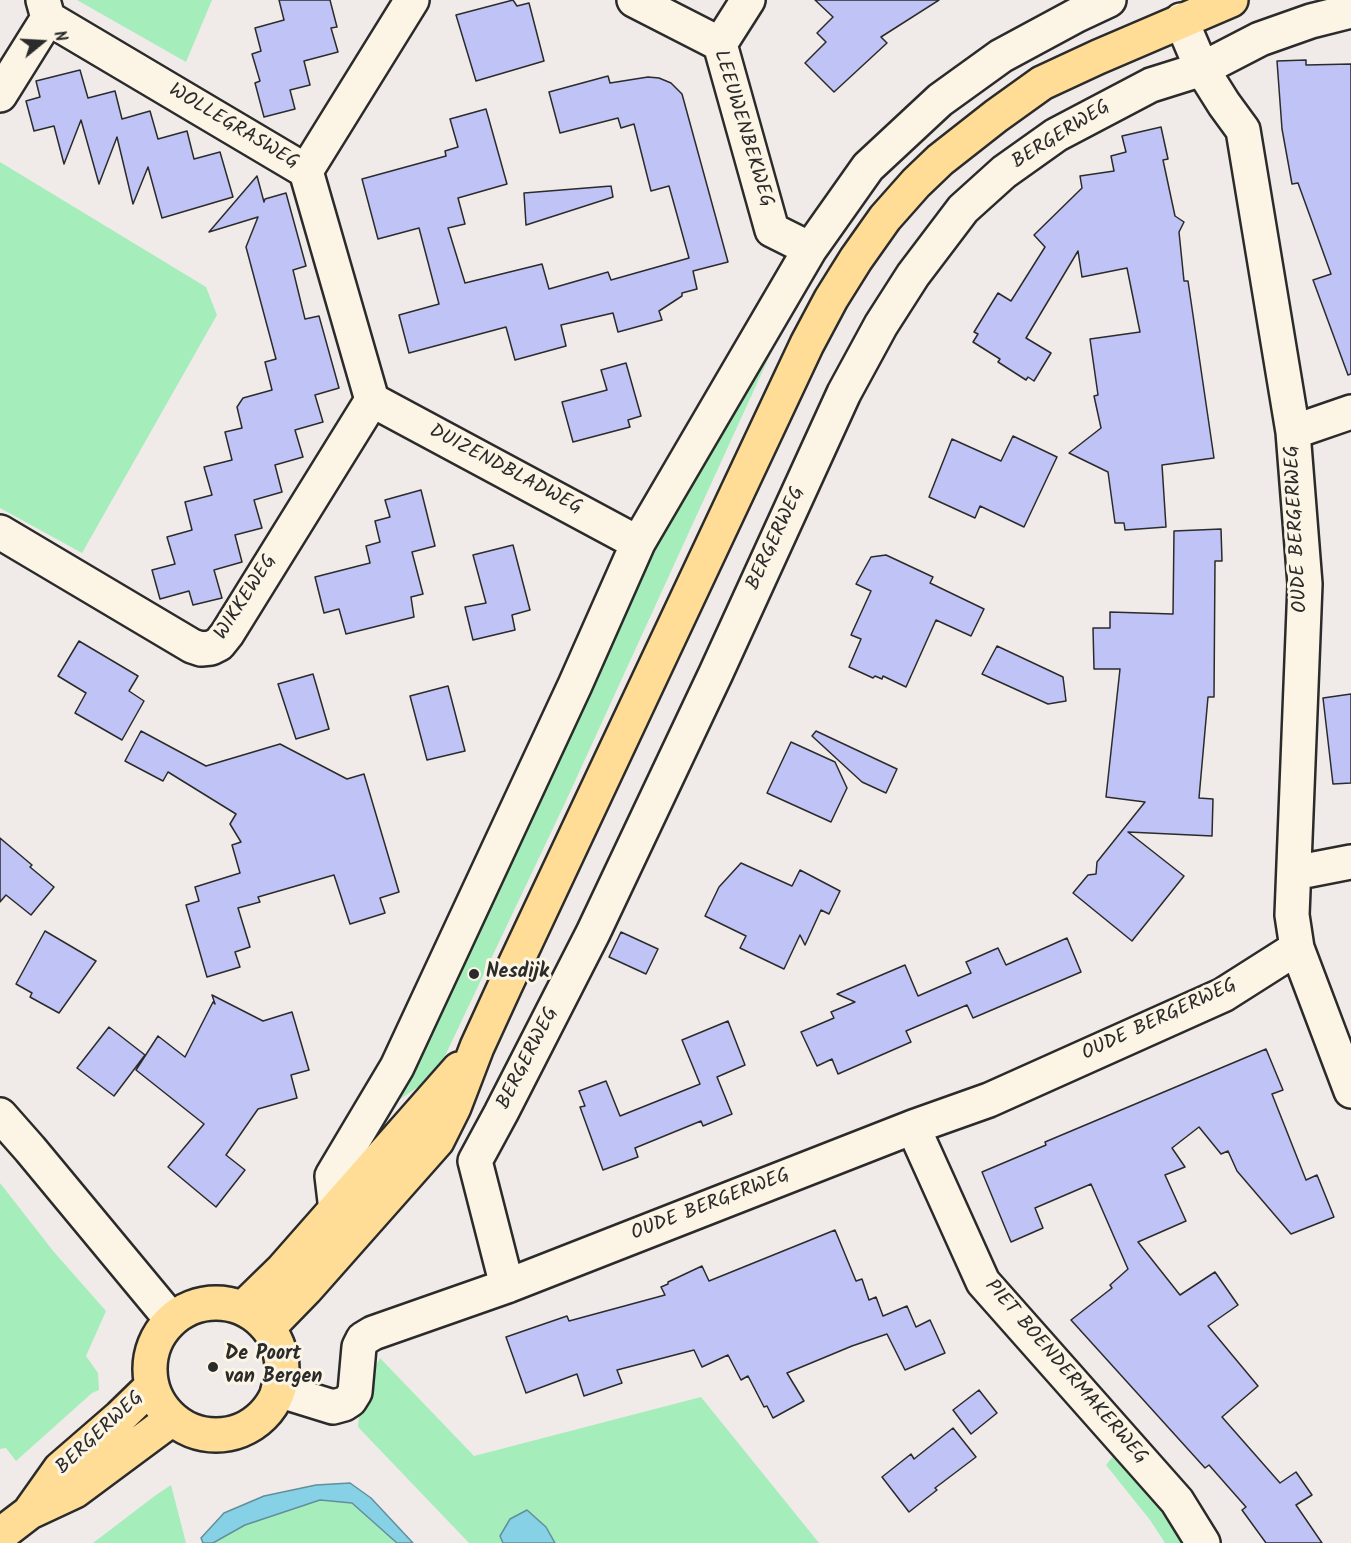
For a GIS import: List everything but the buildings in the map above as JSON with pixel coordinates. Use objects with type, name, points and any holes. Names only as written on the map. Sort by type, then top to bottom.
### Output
[{"type":"main road","points":[[268,1328],[306,1289],[437,1141],[454,1107],[477,1047],[807,344],[831,299],[885,218],[940,160],[1042,83],[1231,0]]},
{"type":"main road","points":[[243,1308],[283,1269],[336,1210],[477,1047]]},
{"type":"main road","points":[[218,1302],[243,1308],[257,1316],[268,1328],[279,1347],[282,1369],[278,1390],[268,1409],[252,1424],[233,1433],[211,1435],[190,1430],[172,1419],[159,1404],[152,1386],[149,1368],[152,1349],[160,1333],[171,1319],[193,1306],[218,1302]]},
{"type":"main road","name":"BERGERWEG","points":[[30,1512],[60,1469],[152,1386]]},
{"type":"main road","name":"BERGERWEG","points":[[0,1535],[30,1512],[75,1491],[172,1419]]},
{"type":"street","points":[[306,171],[412,0]]},
{"type":"street","name":"LEEUWENBEKWEG","points":[[634,0],[720,44],[772,230],[810,249]]},
{"type":"street","points":[[720,44],[748,0]]},
{"type":"street","points":[[336,1210],[333,1176],[397,1067],[575,685],[638,543],[810,249],[868,167],[940,100],[1001,56],[1109,0]]},
{"type":"street","points":[[0,95],[46,9]]},
{"type":"street","name":"WOLLEGRASWEG","points":[[46,9],[306,171],[372,400]]},
{"type":"street","name":"BERGERWEG","points":[[507,1286],[475,1161],[592,933],[716,673],[844,393],[881,325],[913,275],[963,209],[1004,172],[1056,135],[1151,85],[1202,69],[1260,39],[1311,21],[1351,11]]},
{"type":"street","name":"OUDE BERGERWEG","points":[[278,1390],[333,1407],[344,1404],[355,1392],[358,1354],[363,1339],[382,1329],[507,1286],[913,1127],[989,1100],[1223,995],[1297,948],[1292,915],[1305,584],[1293,432],[1243,130],[1202,69],[1181,20]]},
{"type":"street","name":"WIKKEWEG","points":[[0,532],[192,646],[201,649],[211,648],[219,644],[227,634],[372,400]]},
{"type":"street","name":"DUIZENDBLADWEG","points":[[372,400],[638,543]]},
{"type":"street","points":[[1293,432],[1351,412]]},
{"type":"street","points":[[1294,873],[1351,862]]},
{"type":"street","points":[[1297,948],[1351,1091]]},
{"type":"street","points":[[0,1115],[171,1319]]},
{"type":"street","name":"PIET BOENDERMAKERWEG","points":[[913,1127],[983,1282],[1177,1501],[1203,1543]]},
{"type":"green space","points":[[77,0],[212,0],[186,62]]},
{"type":"green space","points":[[0,162],[206,287],[217,315],[82,553],[0,508]]},
{"type":"green space","points":[[781,331],[565,803],[444,1058],[424,1083],[391,1105],[661,533]]},
{"type":"green space","points":[[0,1183],[54,1252],[106,1311],[86,1356],[98,1373],[99,1390],[92,1393],[16,1461],[6,1448],[0,1449]]},
{"type":"green space","points":[[380,1358],[474,1456],[701,1397],[819,1543],[469,1543],[358,1427],[361,1394]]},
{"type":"green space","points":[[1120,1448],[1187,1543],[1165,1543],[1150,1520],[1106,1465]]},
{"type":"green space","points":[[171,1485],[186,1543],[93,1543],[156,1495]]},
{"type":"green space","points":[[320,1500],[352,1503],[397,1543],[213,1543],[245,1525]]},
{"type":"water","points":[[350,1483],[371,1498],[413,1543],[397,1543],[352,1503],[320,1500],[245,1525],[213,1543],[203,1543],[201,1538],[224,1513],[264,1496],[316,1485]]},
{"type":"water","points":[[527,1510],[546,1527],[555,1543],[503,1543],[500,1536],[510,1519]]},
{"type":"place","name":"Nesdijk","points":[[474,974]]},
{"type":"place","name":"De Poort van Bergen","points":[[213,1367]]}]
